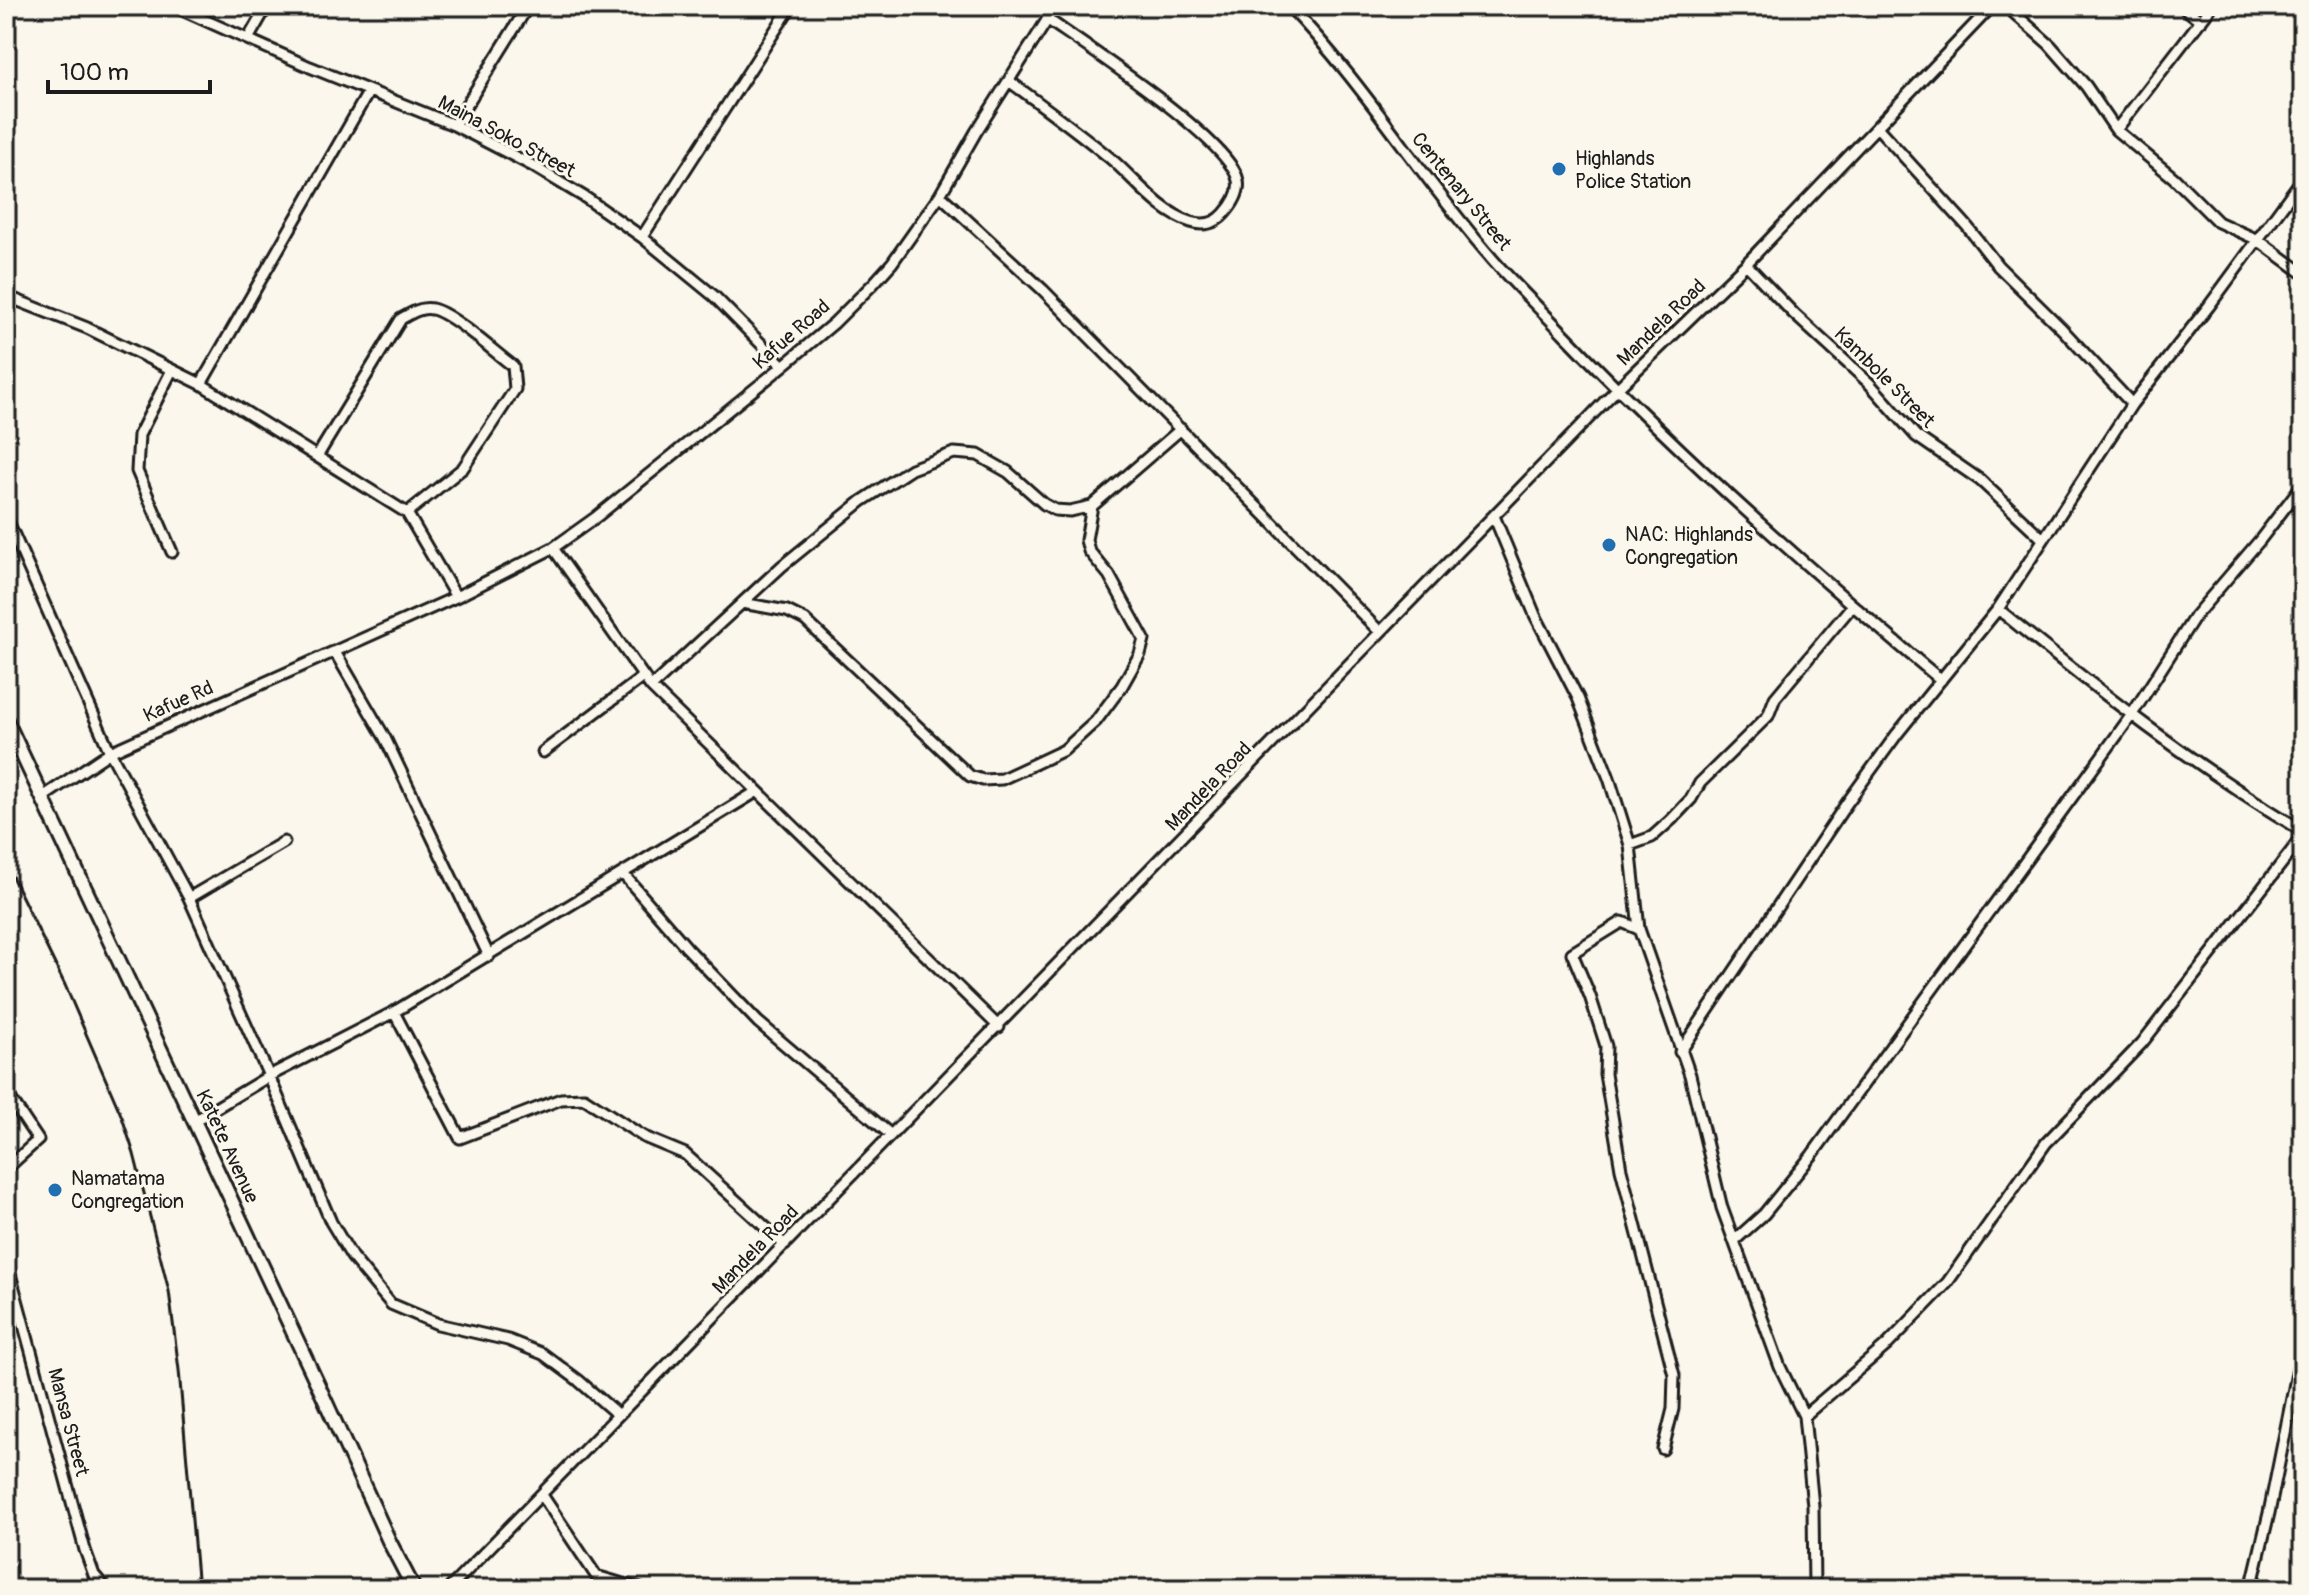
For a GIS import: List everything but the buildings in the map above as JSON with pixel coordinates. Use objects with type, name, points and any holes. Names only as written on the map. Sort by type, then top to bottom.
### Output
[{"type":"street","name":"Maina Soko Street","points":[[173,6],[454,125],[531,165],[642,237],[714,296],[783,366]]},
{"type":"street","points":[[248,39],[267,6]]},
{"type":"street","points":[[454,125],[528,6]]},
{"type":"street","points":[[642,237],[791,6]]},
{"type":"street","name":"Kafue Road","points":[[456,597],[553,548],[595,518],[834,323],[892,263],[940,195],[1056,6]]},
{"type":"street","name":"Centenary Street","points":[[1289,6],[1318,36],[1495,262],[1617,389],[1757,523],[1941,680]]},
{"type":"street","name":"Mandela Road","points":[[449,1589],[1617,389],[1746,264],[1992,6]]},
{"type":"street","points":[[2006,6],[2050,45],[2086,86],[2116,130],[2174,178],[2218,222],[2258,240],[2303,273]]},
{"type":"street","points":[[2182,6],[2201,21]]},
{"type":"street","points":[[2116,130],[2212,6]]},
{"type":"street","points":[[1009,81],[1076,130],[1169,210],[1189,222],[1206,225],[1221,218],[1236,200],[1238,179],[1223,152],[1115,66],[1047,19]]},
{"type":"street","points":[[201,384],[369,91]]},
{"type":"street","points":[[1877,127],[1966,225],[1998,266],[2132,404]]},
{"type":"street","points":[[1680,1052],[1847,803],[1897,734],[1998,609],[2132,404],[2303,178]]},
{"type":"street","points":[[940,195],[1009,255],[1380,632]]},
{"type":"street","name":"Kambole Street","points":[[1746,264],[1794,314],[1869,383],[1916,436],[1980,480],[2043,539]]},
{"type":"street","points":[[6,296],[87,328],[201,384],[407,513],[456,597]]},
{"type":"street","points":[[318,455],[401,319],[418,309],[432,309],[449,317],[513,366],[515,389],[463,468],[407,513]]},
{"type":"street","points":[[172,370],[139,435],[137,471],[172,552]]},
{"type":"street","points":[[651,687],[782,566],[862,501],[911,469],[954,453],[978,455],[1008,472],[1044,504],[1055,510],[1070,511],[1092,506],[1181,429]]},
{"type":"street","points":[[1734,1241],[1764,1214],[1812,1155],[2131,716],[2195,616],[2303,484]]},
{"type":"street","points":[[742,603],[766,606],[805,620],[970,776],[983,780],[1002,779],[1064,750],[1096,721],[1122,686],[1140,654],[1144,639],[1136,621],[1109,575],[1089,551],[1086,540],[1092,506]]},
{"type":"street","points":[[1494,516],[1535,615],[1578,698],[1609,778],[1630,845],[1639,929],[1694,1087],[1722,1208],[1780,1367],[1804,1416],[1813,1506],[1814,1589]]},
{"type":"street","points":[[6,517],[110,752],[189,898],[331,1222],[352,1257],[391,1304],[438,1324],[508,1340],[543,1354],[618,1415]]},
{"type":"street","points":[[553,548],[651,687],[999,1027]]},
{"type":"street","name":"Kafue Rd","points":[[43,797],[110,752],[456,597]]},
{"type":"street","points":[[1630,845],[1652,837],[1691,799],[1700,783],[1768,716],[1775,698],[1852,606]]},
{"type":"street","points":[[1804,1416],[1887,1345],[1947,1283],[2046,1143],[2142,1043],[2303,834],[2131,716],[1998,609]]},
{"type":"street","points":[[335,652],[385,738],[489,956]]},
{"type":"street","points":[[543,752],[643,677]]},
{"type":"street","name":"Katete Avenue","points":[[6,720],[414,1589]]},
{"type":"street","points":[[194,1121],[269,1076],[394,1012],[756,792]]},
{"type":"street","points":[[189,898],[284,842]]},
{"type":"street","points":[[624,875],[687,948],[758,1022],[891,1135]]},
{"type":"street","points":[[1639,929],[1622,922],[1572,953],[1606,1046],[1605,1074],[1621,1169],[1674,1375],[1673,1409],[1663,1449]]},
{"type":"street","points":[[394,1012],[460,1138],[561,1099],[584,1098],[632,1131],[685,1154],[785,1245]]},
{"type":"street","points":[[6,1092],[38,1140],[6,1169]]},
{"type":"street","name":"Mansa Street","points":[[6,1259],[85,1550],[94,1575],[106,1589]]},
{"type":"street","points":[[2251,1589],[2303,1343]]},
{"type":"street","points":[[542,1495],[605,1589]]},
{"type":"street","points":[[596,1576],[640,1589]]},
{"type":"railway","points":[[6,864],[65,985],[122,1117],[134,1154],[169,1291],[198,1589]]},
{"type":"place","name":"Highlands Police Station","points":[[1559,169]]},
{"type":"place","name":"NAC: Highlands Congregation","points":[[1609,545]]},
{"type":"place","name":"Namatama Congregation","points":[[55,1190]]}]
